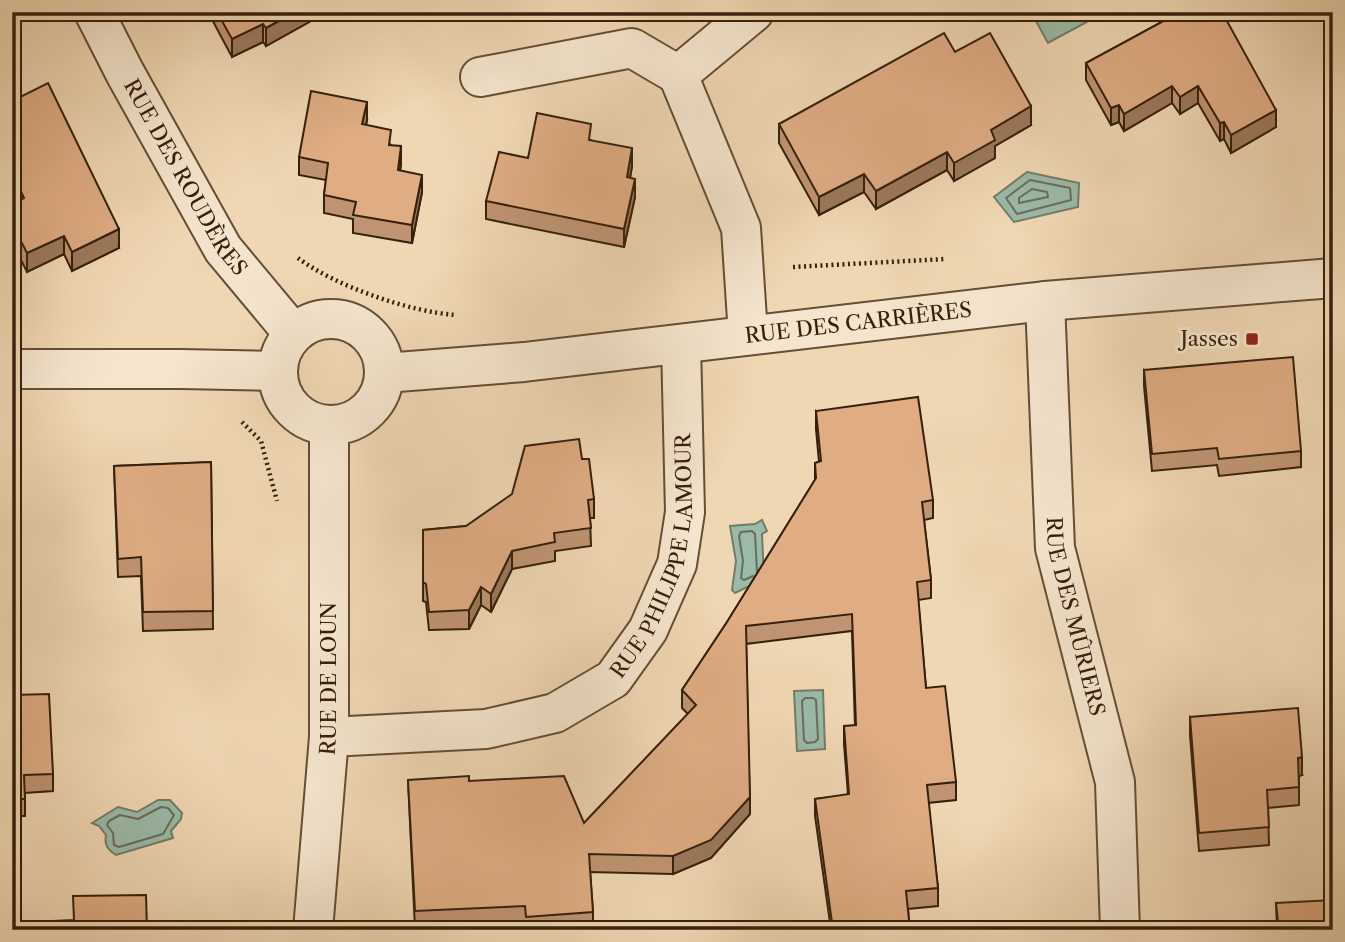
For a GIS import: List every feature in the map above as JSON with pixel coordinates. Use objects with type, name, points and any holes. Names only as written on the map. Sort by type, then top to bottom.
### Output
[{"type":"street","name":"RUE DES ROUDÈRES","points":[[94,12],[223,249],[293,333]]},
{"type":"street","points":[[678,75],[754,12]]},
{"type":"street","points":[[480,77],[632,48],[678,75],[741,228],[748,335]]},
{"type":"street","name":"RUE DES CARRIÈRES","points":[[385,373],[524,362],[1045,301],[1333,278]]},
{"type":"street","name":"RUE DES MÛRIERS","points":[[1045,301],[1055,548],[1115,782],[1120,930]]},
{"type":"street","points":[[332,318],[353,322],[370,334],[382,352],[385,373],[381,394],[368,411],[350,423],[329,425],[310,421],[292,410],[281,392],[277,371],[281,350],[293,333],[312,322],[332,318]]},
{"type":"street","name":"RUE PHILIPPE LAMOUR","points":[[329,737],[486,729],[555,713],[613,678],[648,630],[677,564],[685,512],[681,344]]},
{"type":"street","points":[[12,369],[277,371]]},
{"type":"street","name":"RUE DE LOUN","points":[[313,930],[329,737],[329,425]]},
{"type":"path","points":[[242,422],[261,440],[278,502]]},
{"type":"water","points":[[1031,12],[1105,12],[1048,43]]},
{"type":"water","points":[[1027,172],[1079,183],[1078,207],[1014,222],[994,197]]},
{"type":"water","points":[[762,520],[767,531],[762,534],[764,579],[735,593],[732,590],[736,561],[730,526],[755,524]]},
{"type":"water","points":[[823,690],[825,749],[797,751],[794,691]]},
{"type":"water","points":[[158,800],[170,800],[182,813],[181,819],[171,831],[173,838],[116,855],[107,847],[106,835],[99,826],[92,823],[118,807],[137,812]]},
{"type":"building","points":[[217,12],[295,12],[266,28],[263,24],[232,39]]},
{"type":"building","points":[[1180,12],[1222,12],[1276,110],[1231,135],[1224,122],[1220,123],[1198,86],[1180,97],[1172,86],[1124,114],[1119,105],[1111,108],[1086,63]]},
{"type":"building","points":[[944,33],[955,52],[990,33],[1031,106],[991,130],[995,140],[954,163],[947,152],[876,191],[864,174],[819,197],[779,124]]},
{"type":"building","points":[[48,83],[119,229],[72,252],[64,236],[27,253],[12,224],[12,204],[24,198],[12,172],[12,101]]},
{"type":"building","points":[[311,91],[367,102],[362,124],[391,130],[389,145],[401,146],[398,170],[422,175],[412,225],[353,215],[356,202],[324,195],[328,163],[299,157]]},
{"type":"building","points":[[537,113],[591,124],[589,140],[632,148],[627,177],[635,179],[624,229],[486,201],[499,152],[528,158]]},
{"type":"building","points":[[1293,357],[1301,451],[1219,459],[1217,448],[1152,454],[1144,370]]},
{"type":"building","points":[[918,397],[933,500],[922,502],[931,580],[917,582],[926,688],[945,686],[956,782],[927,785],[938,888],[906,891],[910,930],[833,930],[815,799],[849,794],[844,726],[856,725],[852,614],[746,626],[750,797],[711,840],[673,856],[589,854],[593,912],[526,917],[525,906],[415,911],[408,780],[469,776],[469,781],[564,776],[584,823],[696,705],[682,690],[816,478],[815,463],[821,461],[816,411]]},
{"type":"building","points":[[579,439],[582,459],[589,459],[594,499],[588,500],[591,528],[554,533],[555,542],[512,551],[491,594],[481,587],[469,610],[429,612],[426,584],[423,582],[423,530],[466,526],[512,494],[525,446]]},
{"type":"building","points":[[211,462],[213,611],[143,612],[141,557],[118,559],[114,466]]},
{"type":"building","points":[[49,694],[53,774],[24,775],[25,799],[12,799],[12,695]]},
{"type":"building","points":[[1298,708],[1302,757],[1298,758],[1299,787],[1267,790],[1269,827],[1199,833],[1190,717]]},
{"type":"building","points":[[146,895],[147,930],[12,930],[12,923],[74,920],[73,896]]},
{"type":"building","points":[[1333,900],[1333,930],[1279,930],[1276,903]]},
{"type":"place","name":"Jasses","points":[[1252,339]]}]
